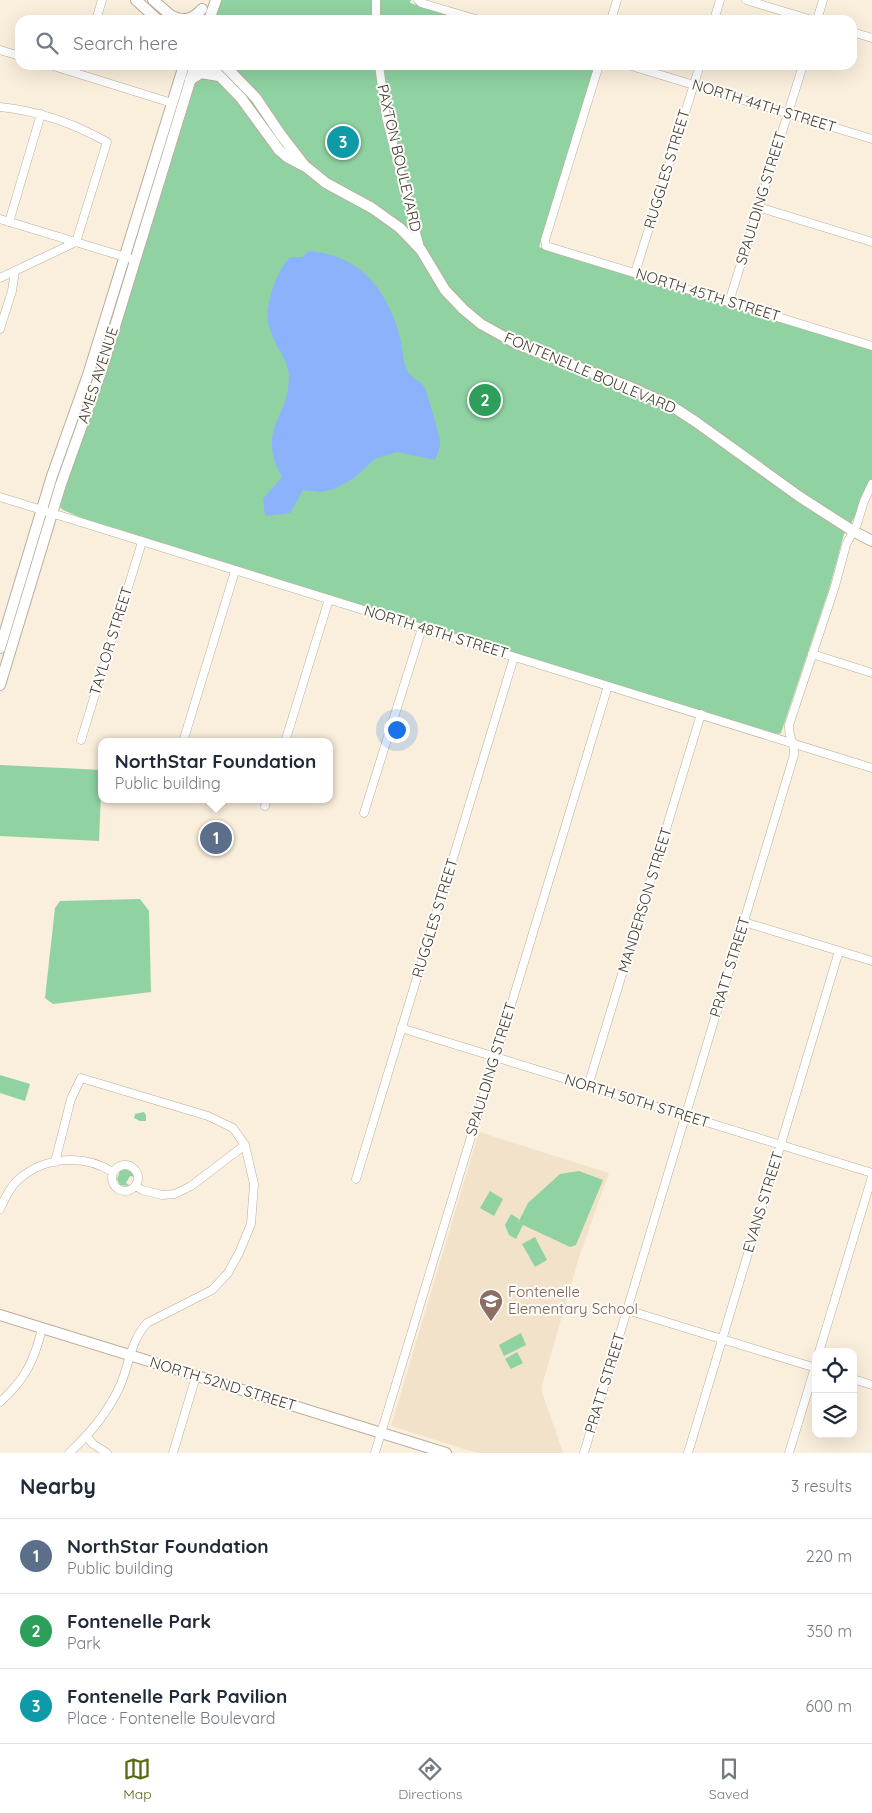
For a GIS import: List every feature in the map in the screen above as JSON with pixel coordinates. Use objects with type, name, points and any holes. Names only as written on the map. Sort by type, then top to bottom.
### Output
[{"type":"main road","points":[[136,0],[152,15]]},
{"type":"main road","points":[[153,0],[170,15]]},
{"type":"main road","points":[[211,15],[216,0]]},
{"type":"main road","points":[[193,15],[203,4]]},
{"type":"main road","name":"AMES AVENUE","points":[[130,259],[162,135],[182,70]]},
{"type":"main road","name":"AMES AVENUE","points":[[0,685],[4,649],[88,375],[154,198],[193,70]]},
{"type":"main road","name":"FONTENELLE BOULEVARD","points":[[214,70],[241,98],[273,143],[287,157],[305,166],[326,183],[372,208],[400,228],[420,250],[445,290],[463,309],[487,328],[528,349],[630,387],[670,405],[800,497],[872,541]]},
{"type":"main road","name":"FONTENELLE BOULEVARD","points":[[229,70],[256,98],[305,166]]},
{"type":"main road","points":[[190,80],[201,73],[221,76]]},
{"type":"main road","points":[[154,198],[151,186],[161,153],[162,135]]},
{"type":"main road","name":"NORTH 52ND STREET","points":[[0,1315],[446,1453]]},
{"type":"street","points":[[98,15],[102,0]]},
{"type":"street","points":[[376,0],[376,15]]},
{"type":"street","points":[[418,0],[421,3],[462,15]]},
{"type":"street","points":[[612,15],[617,0]]},
{"type":"street","points":[[716,15],[720,0]]},
{"type":"street","points":[[746,0],[796,15]]},
{"type":"street","points":[[818,15],[823,0]]},
{"type":"street","points":[[857,34],[872,38]]},
{"type":"street","points":[[0,50],[15,54]]},
{"type":"street","points":[[67,70],[172,103]]},
{"type":"street","points":[[80,74],[81,70]]},
{"type":"street","name":"PAXTON BOULEVARD","points":[[380,70],[386,117],[420,250]]},
{"type":"street","name":"NORTH 45TH STREET","points":[[597,70],[545,244],[546,246],[872,346]]},
{"type":"street","name":"NORTH 44TH STREET","points":[[644,70],[872,139]]},
{"type":"street","name":"RUGGLES STREET","points":[[635,273],[698,70]]},
{"type":"street","name":"SPAULDING STREET","points":[[729,302],[801,70]]},
{"type":"street","points":[[0,107],[41,114],[77,126],[107,142],[76,242],[0,278]]},
{"type":"street","points":[[9,222],[41,114]]},
{"type":"street","points":[[758,208],[872,242]]},
{"type":"street","points":[[400,228],[407,225],[412,217]]},
{"type":"street","points":[[0,219],[130,259]]},
{"type":"street","points":[[0,329],[12,291],[15,271]]},
{"type":"street","name":"PRATT STREET","points":[[584,1453],[794,755],[793,743],[788,730],[789,725],[846,545],[857,524],[872,484]]},
{"type":"street","name":"NORTH 48TH STREET","points":[[0,497],[872,768]]},
{"type":"street","name":"TAYLOR STREET","points":[[81,740],[142,542]]},
{"type":"street","points":[[184,738],[235,571]]},
{"type":"street","points":[[286,738],[328,599]]},
{"type":"street","points":[[364,813],[422,628]]},
{"type":"street","points":[[812,654],[872,672]]},
{"type":"street","name":"RUGGLES STREET","points":[[356,1179],[514,657]]},
{"type":"street","name":"SPAULDING STREET","points":[[375,1453],[608,686]]},
{"type":"street","name":"MANDERSON STREET","points":[[588,1086],[701,714]]},
{"type":"street","points":[[744,922],[872,961]]},
{"type":"street","name":"EVANS STREET","points":[[688,1453],[839,951]]},
{"type":"street","name":"NORTH 50TH STREET","points":[[401,1028],[872,1173]]},
{"type":"street","points":[[54,1162],[71,1099],[81,1078],[208,1116],[233,1128],[245,1145],[254,1184],[251,1224],[228,1273],[212,1290],[176,1310],[147,1323],[139,1331],[120,1386],[111,1403],[99,1421],[68,1453]]},
{"type":"street","points":[[136,1186],[149,1192],[175,1194],[191,1186],[245,1145]]},
{"type":"street","points":[[0,1209],[7,1194],[19,1180],[39,1167],[54,1162],[78,1159],[103,1166],[113,1172]]},
{"type":"street","points":[[123,1165],[133,1167],[138,1175],[136,1186],[127,1191],[119,1190],[113,1184],[113,1172],[123,1165]]},
{"type":"street","points":[[820,1348],[872,1177]]},
{"type":"street","points":[[627,1310],[812,1365]]},
{"type":"street","points":[[0,1402],[13,1390],[27,1372],[42,1328]]},
{"type":"street","points":[[173,1453],[197,1376]]},
{"type":"street","points":[[789,1453],[812,1376]]},
{"type":"street","points":[[857,1380],[872,1385]]},
{"type":"street","points":[[86,1436],[93,1444],[107,1453]]},
{"type":"shaded area","name":"Fontenelle Elementary School","points":[[479,1132],[609,1173],[580,1254],[541,1389],[563,1453],[477,1453],[391,1426]]},
{"type":"green space","points":[[221,0],[411,0],[410,3],[450,15],[216,15]]},
{"type":"green space","points":[[199,70],[594,70],[539,247],[872,350],[872,480],[853,520],[844,534],[829,589],[781,733],[778,734],[720,717],[96,524],[63,510],[60,507],[74,462],[121,327],[120,323],[139,255],[143,254]]},
{"type":"green space","points":[[0,765],[98,770],[98,803],[101,803],[99,841],[0,836]]},
{"type":"green space","points":[[140,899],[149,911],[151,992],[53,1004],[45,998],[55,908],[60,901]]},
{"type":"green space","points":[[0,1075],[30,1084],[25,1101],[0,1093]]},
{"type":"green space","points":[[144,1112],[146,1121],[134,1118],[135,1114]]},
{"type":"green space","points":[[125,1169],[132,1172],[135,1177],[130,1176],[126,1183],[130,1186],[120,1185],[117,1179],[120,1171]]},
{"type":"green space","points":[[579,1171],[603,1180],[576,1245],[570,1247],[523,1225],[516,1239],[509,1235],[505,1225],[511,1214],[519,1219],[518,1223],[528,1203],[560,1174]]},
{"type":"green space","points":[[490,1191],[503,1199],[494,1216],[480,1208]]},
{"type":"green space","points":[[535,1237],[547,1260],[535,1267],[522,1244]]},
{"type":"green space","points":[[521,1333],[526,1345],[504,1356],[499,1345]]},
{"type":"green space","points":[[517,1352],[523,1363],[511,1369],[505,1359]]},
{"type":"water","points":[[309,251],[343,259],[357,267],[379,290],[387,304],[400,337],[407,370],[426,390],[438,430],[440,446],[435,460],[397,452],[375,459],[353,479],[334,489],[320,492],[303,490],[290,513],[265,516],[263,499],[282,477],[275,461],[272,447],[275,425],[284,404],[289,378],[287,365],[269,325],[268,306],[281,269],[290,257],[302,257]]},
{"type":"place","name":"Fontenelle Park Pavilion","points":[[343,142]]},
{"type":"place","name":"Fontenelle Park","points":[[485,400]]},
{"type":"place","name":"NorthStar Foundation","points":[[216,838]]},
{"type":"place","name":"Fontenelle Elementary School","points":[[491,1322]]}]
